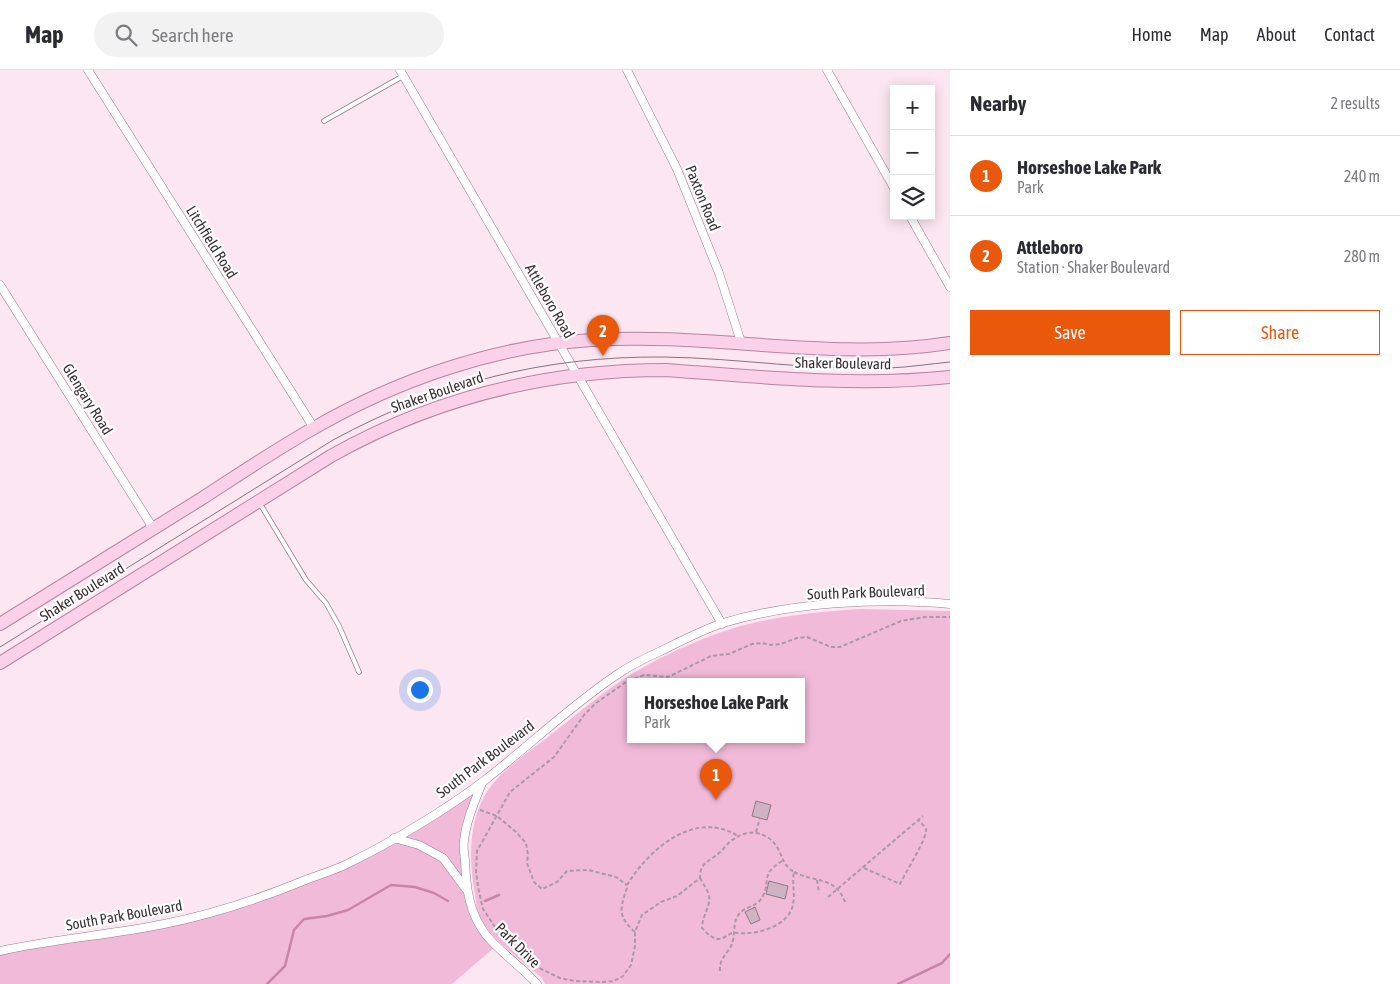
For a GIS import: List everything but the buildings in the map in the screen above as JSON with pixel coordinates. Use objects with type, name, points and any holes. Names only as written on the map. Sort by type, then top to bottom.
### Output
[{"type":"main road","name":"Shaker Boulevard","points":[[0,624],[314,428],[370,399],[436,372],[486,358],[559,343],[590,340],[652,338],[848,350],[888,350],[950,342]]},
{"type":"main road","name":"Shaker Boulevard","points":[[0,663],[346,447],[419,414],[460,399],[501,388],[578,376],[631,371],[666,370],[858,382],[950,377]]},
{"type":"street","name":"Litchfield Road","points":[[88,70],[314,428]]},
{"type":"street","name":"Paxton Road","points":[[627,70],[680,178],[719,273],[741,342]]},
{"type":"street","points":[[827,70],[890,181]]},
{"type":"street","name":"Attleboro Road","points":[[402,73],[722,624]]},
{"type":"street","points":[[912,220],[950,287]]},
{"type":"street","name":"Glengary Road","points":[[0,285],[153,528]]},
{"type":"street","name":"South Park Boulevard","points":[[0,952],[38,943],[166,924],[287,888],[346,864],[394,838],[483,782],[530,742],[616,675],[653,655],[722,624],[781,610],[833,604],[888,602],[950,604]]},
{"type":"street","name":"Park Drive","points":[[483,782],[473,807],[464,842],[466,888],[478,923],[486,934],[537,984]]},
{"type":"street","points":[[394,838],[419,845],[443,858],[466,888]]},
{"type":"lane","points":[[324,121],[402,73]]},
{"type":"lane","points":[[258,501],[306,580],[326,603],[339,626],[359,672]]},
{"type":"path","points":[[636,678],[644,675],[668,677],[711,656],[729,654],[752,644],[781,644],[797,638],[807,637],[831,647],[840,647],[901,621],[925,617],[950,617]]},
{"type":"path","points":[[627,682],[596,703],[584,715],[554,757],[510,792],[477,851],[476,873],[483,909],[497,930],[516,951],[535,966],[560,978],[575,981],[614,981],[623,976],[631,964],[635,946],[635,932],[642,915],[661,902],[677,896],[700,878]]},
{"type":"path","points":[[473,807],[497,816],[526,843],[527,863],[534,882],[542,889],[557,882],[567,871],[588,870],[616,877],[627,885]]},
{"type":"path","points":[[828,897],[923,816]]},
{"type":"path","points":[[756,832],[760,818]]},
{"type":"path","points":[[864,868],[900,884],[926,834],[925,827],[918,820]]},
{"type":"path","points":[[635,932],[625,922],[621,914],[621,908],[627,885],[650,854],[668,840],[704,826],[720,828],[738,836]]},
{"type":"path","points":[[794,872],[794,898],[789,914],[778,924],[755,933],[733,932],[721,939],[708,934],[702,928],[704,913],[710,900],[709,894],[700,878],[700,871],[704,864],[738,836],[756,832],[774,843],[779,850],[782,861],[787,867],[794,872],[816,880],[828,881],[839,888],[845,902]]},
{"type":"path","points":[[720,971],[723,957],[733,941],[733,932],[738,915],[756,905],[763,896],[766,878],[771,869],[782,861]]},
{"type":"path","points":[[816,880],[819,893]]},
{"type":"shaded area","points":[[861,609],[950,611],[950,984],[545,984],[542,978],[497,940],[477,911],[471,844],[479,807],[490,787],[511,765],[593,701],[635,672],[680,649],[733,628],[769,619]]},
{"type":"shaded area","points":[[483,782],[464,841],[471,906],[496,946],[452,984],[0,984],[0,951],[107,934],[231,907],[346,864]]},
{"type":"waterway","points":[[267,984],[285,966],[294,930],[304,919],[327,916],[348,910],[391,885],[415,887],[434,893],[448,901]]},
{"type":"waterway","points":[[485,901],[499,895]]},
{"type":"waterway","points":[[898,984],[942,963],[950,954]]},
{"type":"tram line","points":[[0,647],[333,440],[372,420],[452,388],[534,368],[619,358],[691,358],[833,368],[898,368],[950,362]]},
{"type":"place","name":"Attleboro","points":[[603,356]]},
{"type":"place","name":"Horseshoe Lake Park","points":[[716,800]]}]
